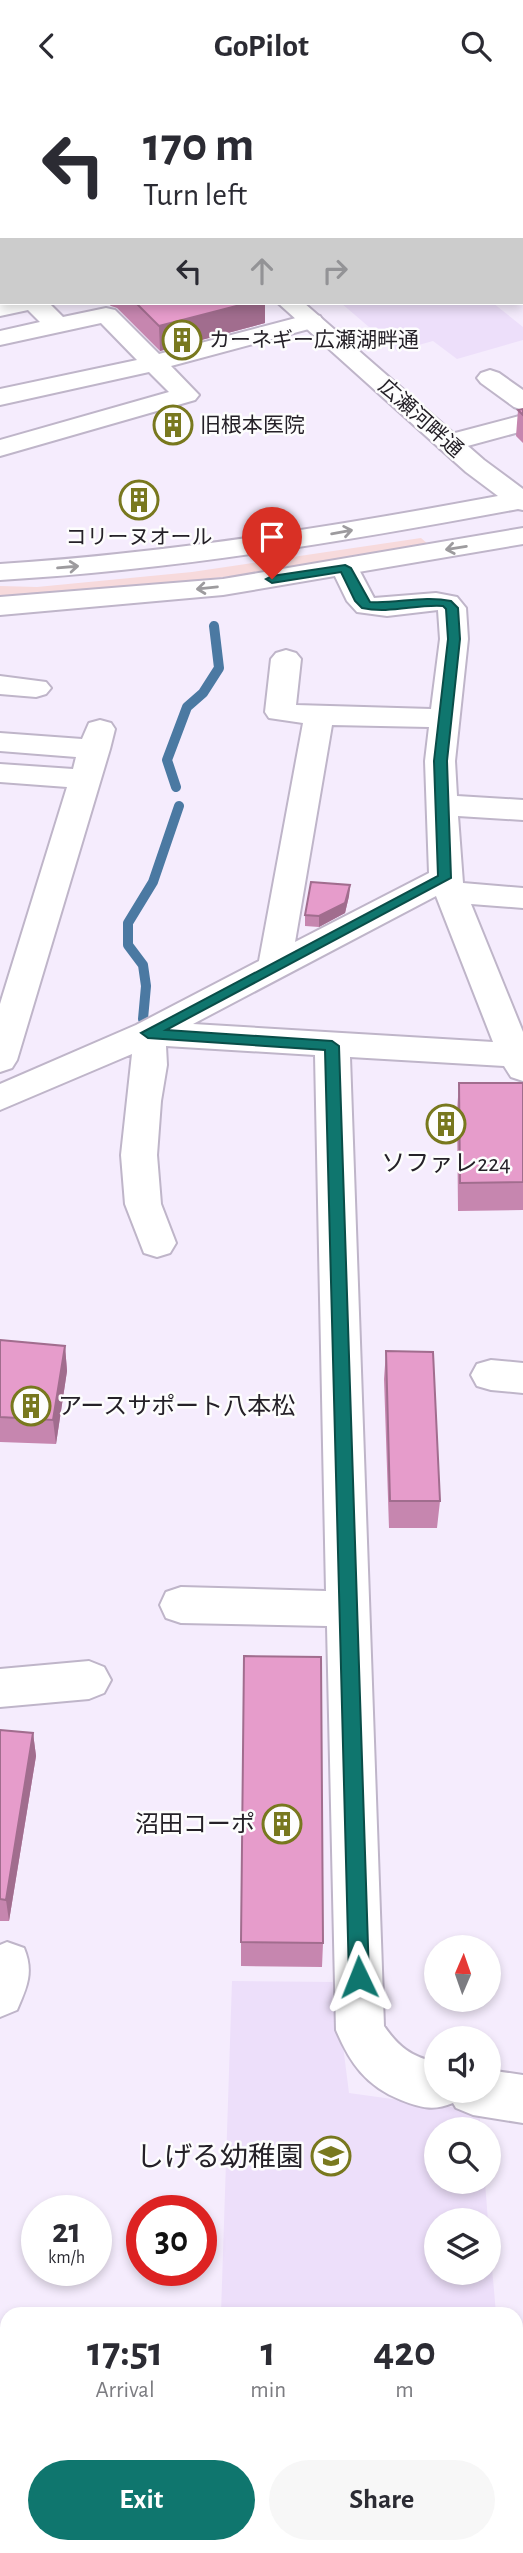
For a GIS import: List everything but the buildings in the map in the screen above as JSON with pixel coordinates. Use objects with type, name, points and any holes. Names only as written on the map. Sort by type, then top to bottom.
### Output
[{"type":"street","points":[[0,309],[17,305]]},
{"type":"street","points":[[37,305],[58,325]]},
{"type":"street","name":"広瀬河畔通","points":[[292,305],[449,443],[522,501]]},
{"type":"street","points":[[0,338],[106,315],[186,395],[0,447]]},
{"type":"street","points":[[0,397],[155,363],[311,321]]},
{"type":"street","points":[[490,378],[523,402]]},
{"type":"street","points":[[449,443],[523,423]]},
{"type":"street","points":[[0,572],[120,563],[247,548],[522,501]]},
{"type":"street","points":[[0,606],[223,587],[523,536]]},
{"type":"street","points":[[148,1033],[332,1046],[515,1042],[447,885],[440,761],[454,639],[452,608],[447,603],[436,601],[387,607],[367,606],[361,601],[345,568]]},
{"type":"street","points":[[286,659],[280,712],[319,716],[445,718]]},
{"type":"street","points":[[0,685],[36,688]]},
{"type":"street","points":[[274,969],[319,716]]},
{"type":"street","points":[[0,742],[93,752]]},
{"type":"street","points":[[0,773],[93,752]]},
{"type":"street","points":[[0,1061],[93,752]]},
{"type":"street","points":[[442,805],[523,810]]},
{"type":"street","points":[[0,1098],[148,1033],[447,885],[523,898]]},
{"type":"street","points":[[148,1033],[150,1065],[143,1101],[139,1155],[143,1204],[157,1243]]},
{"type":"street","points":[[332,1046],[360,2030],[374,2057],[412,2082],[424,2084]]},
{"type":"street","points":[[181,1605],[348,1609]]},
{"type":"street","points":[[0,1688],[89,1681]]},
{"type":"street","points":[[501,2095],[523,2099]]},
{"type":"shaded area","points":[[343,305],[496,305],[523,327],[523,340],[457,359],[433,341],[397,351]]},
{"type":"shaded area","points":[[421,538],[429,545],[285,570],[125,588],[0,598],[0,586],[37,587],[192,572]]},
{"type":"shaded area","name":"しげる幼稚園","points":[[232,1981],[335,1982],[349,2093],[479,2111],[480,2117],[424,2117],[424,2194],[486,2194],[487,2208],[424,2208],[424,2285],[494,2285],[495,2307],[221,2307]]},
{"type":"waterway","points":[[176,787],[167,760],[187,707],[203,693],[219,668],[214,626]]},
{"type":"waterway","points":[[143,1019],[146,986],[143,965],[128,945],[128,923],[153,882],[179,806]]},
{"type":"place","name":"カーネギー広瀬湖畔通","points":[[182,340]]},
{"type":"place","name":"旧根本医院","points":[[173,425]]},
{"type":"place","name":"コリーヌオール","points":[[139,500]]},
{"type":"place","name":"ソファレ224","points":[[446,1124]]},
{"type":"place","name":"アースサポート八本松","points":[[31,1406]]},
{"type":"place","name":"沼田コーポ","points":[[282,1824]]},
{"type":"place","name":"しげる幼稚園","points":[[331,2156]]},
{"type":"route","points":[[272,579],[345,568],[361,601],[367,606],[387,607],[426,601],[447,603],[452,608],[454,639],[440,761],[445,878],[148,1033],[332,1046],[359,1977]]}]
